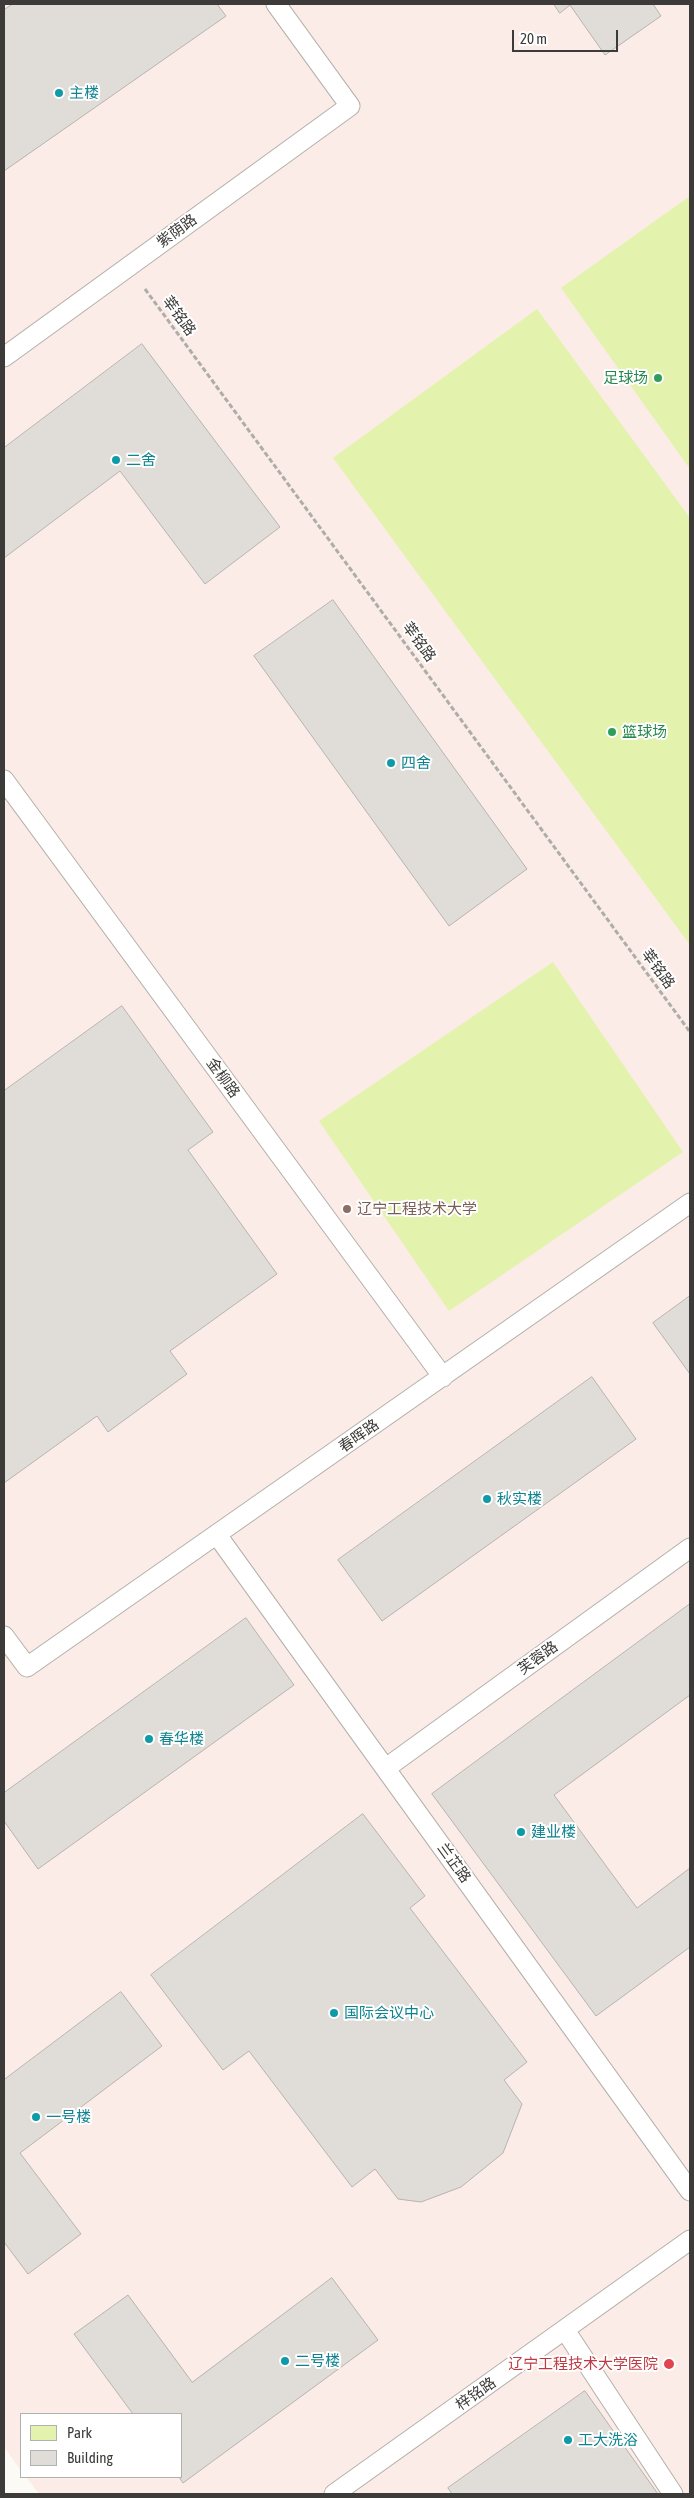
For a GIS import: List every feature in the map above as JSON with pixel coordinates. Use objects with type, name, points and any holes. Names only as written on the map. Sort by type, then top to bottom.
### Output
[{"type":"lane","name":"紫荫路","points":[[4,357],[350,106],[276,4]]},
{"type":"lane","name":"金柳路","points":[[4,780],[443,1377]]},
{"type":"lane","name":"春晖路","points":[[4,1636],[27,1667],[690,1203]]},
{"type":"lane","name":"兰芷路","points":[[217,1535],[690,2191]]},
{"type":"lane","name":"芙蓉路","points":[[386,1768],[690,1548]]},
{"type":"lane","name":"梓铭路","points":[[334,2494],[690,2240]]},
{"type":"lane","points":[[565,2330],[673,2494]]},
{"type":"path","name":"莘铭路","points":[[129,266],[690,1032]]},
{"type":"shaded area","name":"辽宁工程技术大学","points":[[4,4],[690,4],[690,2494],[39,2494],[27,2478],[182,2478],[182,2413],[20,2413],[20,2470],[4,2447]]},
{"type":"green space","name":"足球场","points":[[690,196],[690,469],[561,288]]},
{"type":"green space","name":"篮球场","points":[[537,309],[690,518],[690,945],[333,458]]},
{"type":"green space","points":[[553,962],[683,1152],[449,1311],[319,1121]]},
{"type":"building","name":"主楼","points":[[13,4],[217,4],[226,16],[4,171],[4,10]]},
{"type":"building","points":[[554,4],[653,4],[661,16],[605,55],[570,5],[560,13]]},
{"type":"building","name":"二舍","points":[[142,344],[280,527],[205,584],[120,471],[4,558],[4,448]]},
{"type":"building","name":"四舍","points":[[333,600],[527,869],[449,926],[254,656]]},
{"type":"building","points":[[122,1006],[213,1132],[188,1150],[277,1274],[170,1351],[187,1374],[108,1432],[97,1416],[4,1483],[4,1091]]},
{"type":"building","points":[[690,1296],[690,1374],[653,1323]]},
{"type":"building","name":"秋实楼","points":[[592,1377],[636,1439],[382,1621],[338,1560]]},
{"type":"building","name":"建业楼","points":[[690,1604],[690,1695],[554,1795],[637,1908],[690,1868],[690,1947],[596,2016],[432,1794]]},
{"type":"building","name":"春华楼","points":[[246,1618],[294,1685],[38,1869],[4,1821],[4,1793]]},
{"type":"building","name":"国际会议中心","points":[[363,1814],[425,1896],[410,1908],[527,2062],[504,2080],[522,2104],[503,2153],[461,2187],[421,2202],[398,2199],[375,2169],[352,2187],[249,2051],[223,2070],[151,1975]]},
{"type":"building","name":"一号楼","points":[[121,1992],[162,2046],[20,2153],[81,2234],[28,2274],[4,2242],[4,2080]]},
{"type":"building","name":"二号楼","points":[[332,2278],[378,2340],[183,2483],[180,2478],[182,2478],[182,2413],[132,2413],[74,2334],[128,2295],[192,2382]]},
{"type":"building","name":"工大洗浴","points":[[585,2391],[658,2494],[452,2494],[448,2488]]},
{"type":"place","name":"主楼","points":[[59,93]]},
{"type":"place","name":"足球场","points":[[658,378]]},
{"type":"place","name":"二舍","points":[[116,460]]},
{"type":"place","name":"篮球场","points":[[612,732]]},
{"type":"place","name":"四舍","points":[[391,763]]},
{"type":"place","name":"辽宁工程技术大学","points":[[347,1209]]},
{"type":"place","name":"秋实楼","points":[[487,1499]]},
{"type":"place","name":"春华楼","points":[[149,1739]]},
{"type":"place","name":"建业楼","points":[[521,1832]]},
{"type":"place","name":"国际会议中心","points":[[334,2013]]},
{"type":"place","name":"一号楼","points":[[36,2117]]},
{"type":"place","name":"二号楼","points":[[285,2361]]},
{"type":"place","name":"辽宁工程技术大学医院","points":[[669,2364]]},
{"type":"place","name":"工大洗浴","points":[[568,2440]]}]
